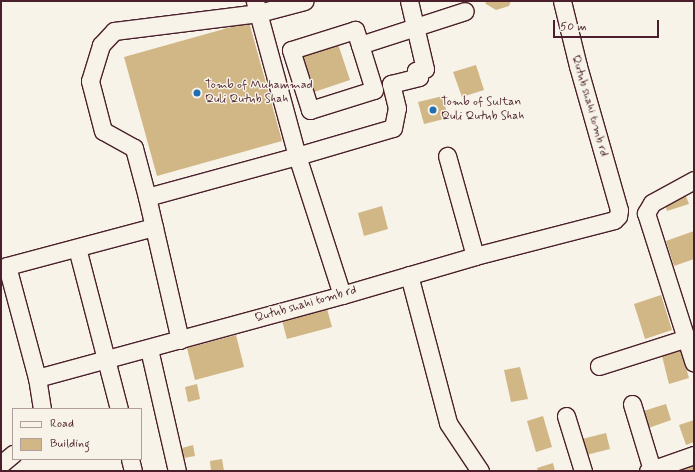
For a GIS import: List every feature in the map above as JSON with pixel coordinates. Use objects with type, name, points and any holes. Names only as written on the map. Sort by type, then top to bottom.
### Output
[{"type":"street","points":[[180,340],[147,197],[134,148],[103,131],[90,81],[101,45],[114,31],[304,1]]},
{"type":"street","points":[[147,197],[393,128],[397,108],[392,84],[419,77],[416,71],[425,69],[409,1]]},
{"type":"street","name":"Qutub shahi tomb rd","points":[[37,378],[149,349],[475,256],[614,220],[618,216],[619,210],[576,60],[562,1]]},
{"type":"street","points":[[261,8],[292,77],[310,110],[374,90],[355,30],[291,50],[292,77],[303,154]]},
{"type":"street","points":[[261,8],[342,295]]},
{"type":"street","points":[[360,45],[466,11]]},
{"type":"street","points":[[447,156],[475,256]]},
{"type":"street","points":[[694,180],[652,203],[646,213],[694,363]]},
{"type":"street","points":[[42,408],[37,378],[7,266],[154,227]]},
{"type":"street","points":[[77,248],[108,359],[119,408]]},
{"type":"street","points":[[409,275],[448,423],[480,471]]},
{"type":"street","points":[[599,366],[687,338]]},
{"type":"street","points":[[149,349],[177,471]]},
{"type":"street","points":[[632,404],[650,470],[694,455]]},
{"type":"street","points":[[566,416],[583,471]]},
{"type":"street","points":[[1,464],[12,455]]},
{"type":"street","points":[[130,460],[133,471]]},
{"type":"building","points":[[485,1],[511,1],[509,6],[496,10],[486,4]]},
{"type":"building","points":[[249,22],[282,141],[157,176],[124,57]]},
{"type":"building","points":[[338,44],[350,80],[311,93],[299,57]]},
{"type":"building","points":[[476,65],[484,90],[462,97],[453,72]]},
{"type":"building","name":"Tomb of Sultan Quli Qutub Shah","points":[[443,96],[448,118],[424,124],[418,102]]},
{"type":"building","points":[[685,194],[689,204],[667,211],[664,200]]},
{"type":"building","points":[[382,206],[388,229],[364,236],[358,213]]},
{"type":"building","points":[[694,231],[694,259],[674,266],[666,241]]},
{"type":"building","points":[[661,295],[672,330],[645,339],[634,304]]},
{"type":"building","points":[[326,305],[332,327],[287,339],[281,317]]},
{"type":"building","points":[[236,335],[244,367],[195,380],[187,348]]},
{"type":"building","points":[[680,347],[689,378],[669,384],[661,352]]},
{"type":"building","points":[[520,367],[528,399],[511,402],[504,370]]},
{"type":"building","points":[[197,384],[200,399],[188,402],[185,387]]},
{"type":"building","points":[[666,404],[671,420],[643,430],[637,413]]},
{"type":"building","points":[[543,416],[552,447],[536,452],[527,421]]},
{"type":"building","points":[[694,420],[694,442],[686,445],[679,425]]},
{"type":"building","points":[[606,433],[610,449],[586,455],[582,439]]},
{"type":"building","points":[[193,445],[195,456],[184,458],[182,448]]},
{"type":"building","points":[[694,457],[694,471],[665,471]]},
{"type":"building","points":[[222,459],[224,471],[211,471],[210,461]]},
{"type":"building","points":[[553,463],[555,471],[538,471],[537,468]]},
{"type":"place","name":"Tomb of Muhammad Quli Qutub Shah","points":[[197,93]]},
{"type":"place","name":"Tomb of Sultan Quli Qutub Shah","points":[[433,110]]}]
